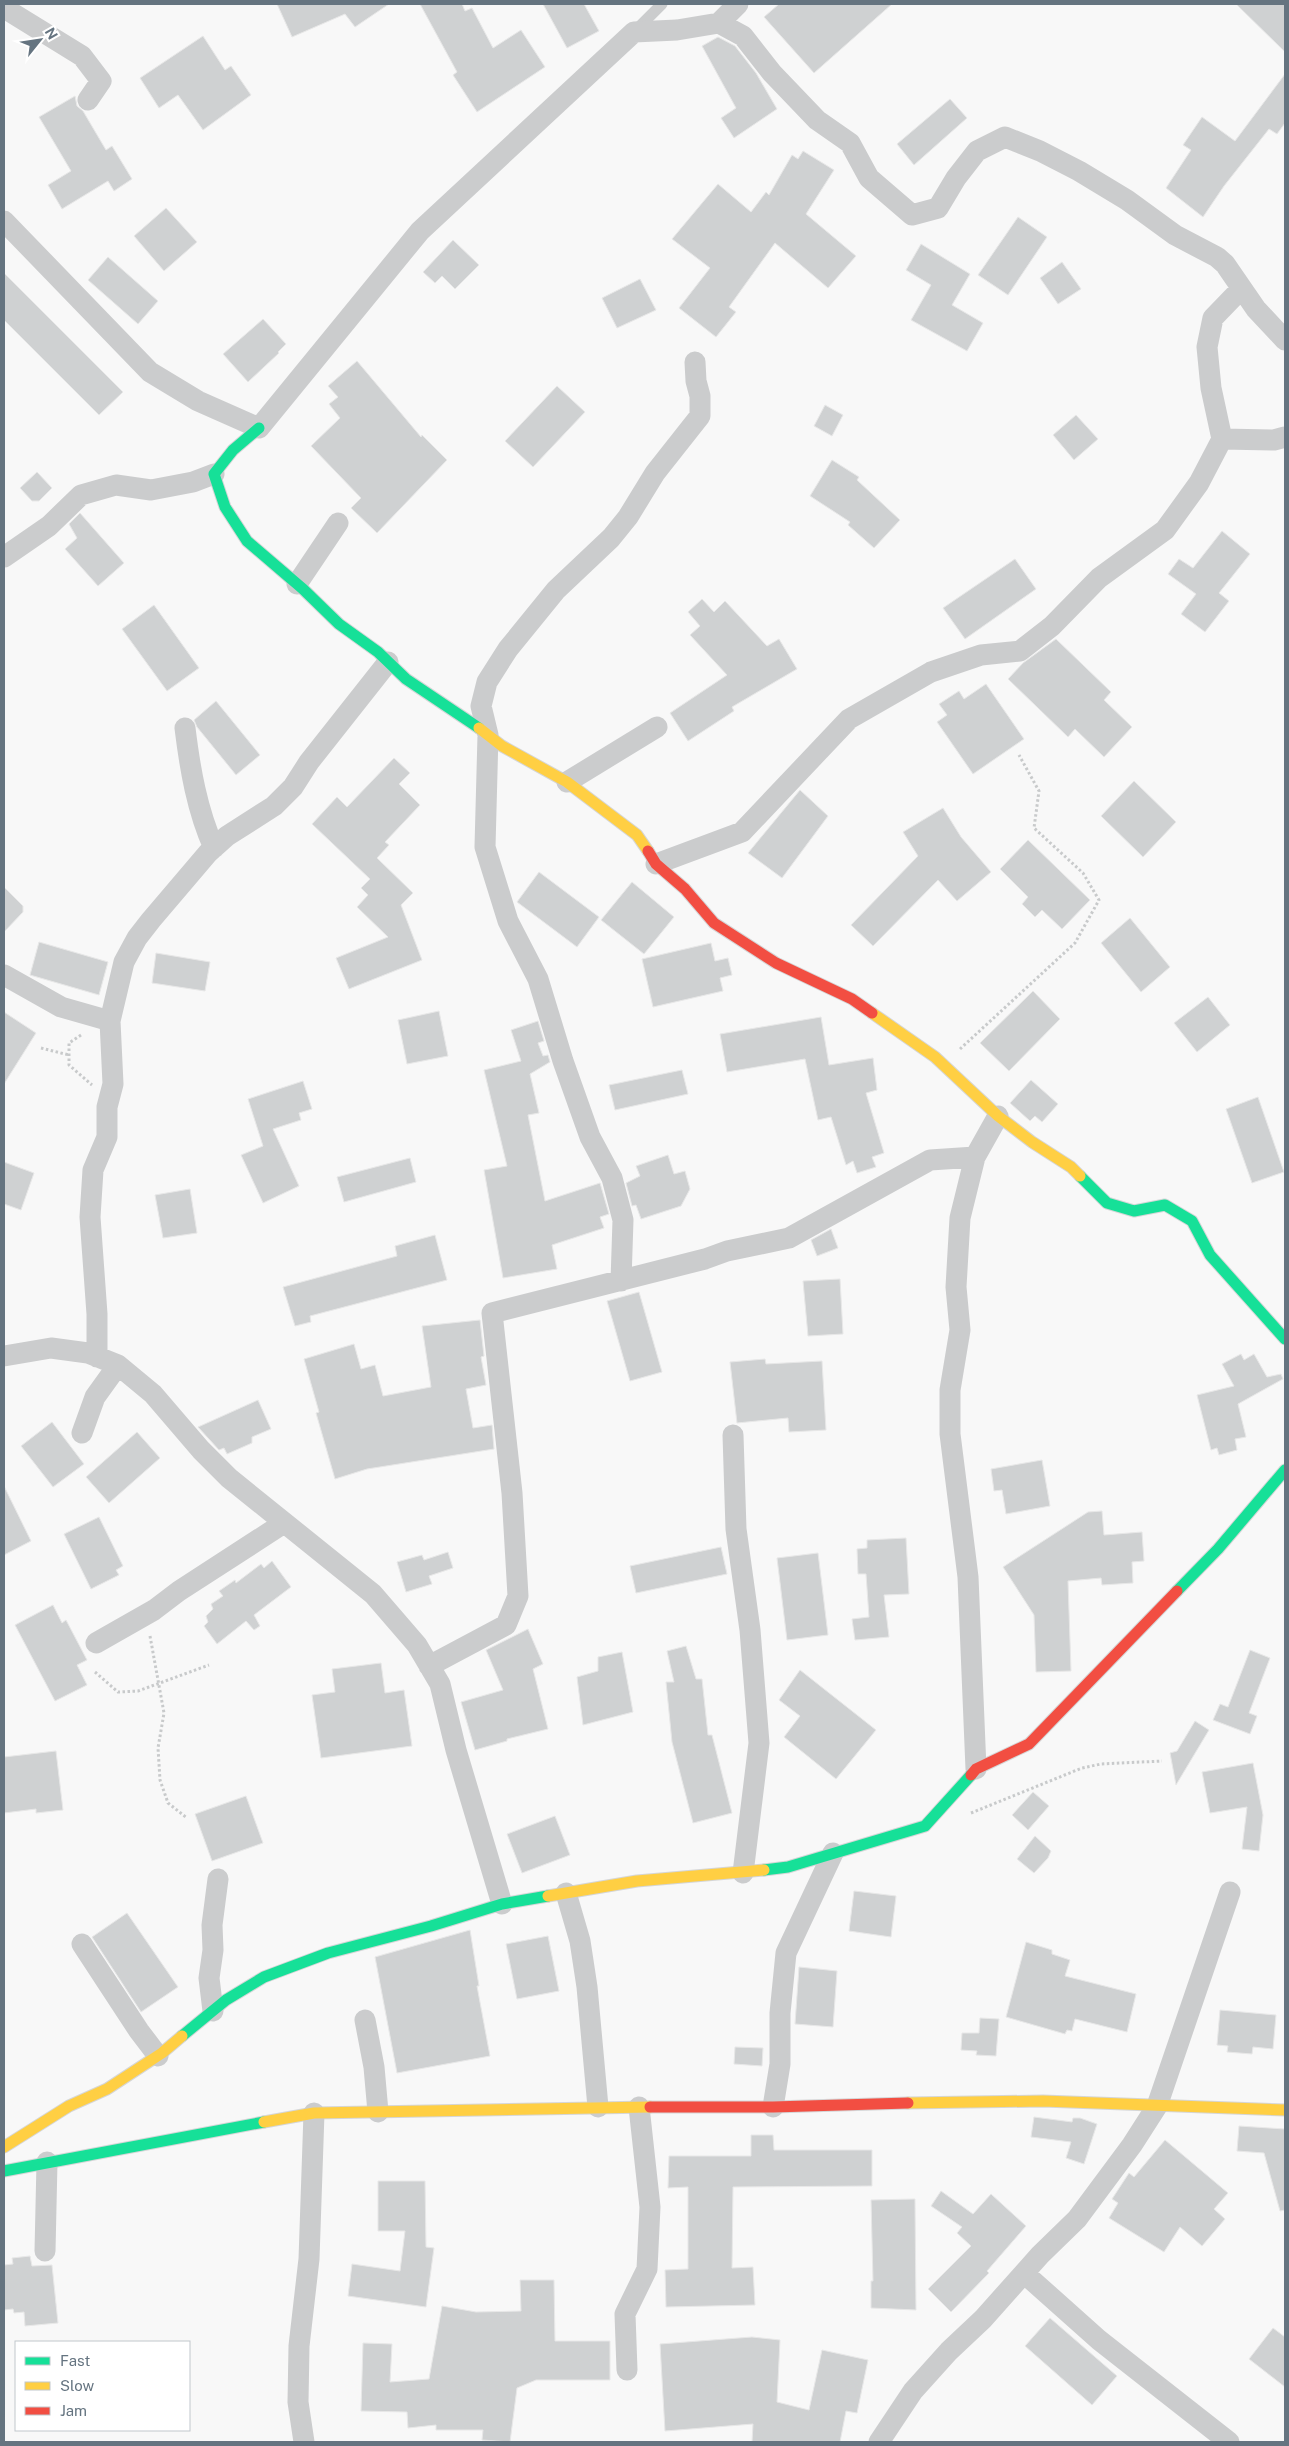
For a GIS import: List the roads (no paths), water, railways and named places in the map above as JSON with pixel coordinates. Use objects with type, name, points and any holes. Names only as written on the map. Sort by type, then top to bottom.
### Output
[{"type":"street","points":[[4,557],[48,526],[81,495],[116,485],[151,490],[193,482],[214,474],[233,450],[259,428],[420,231],[634,32],[677,30],[718,23],[738,4]]},
{"type":"street","points":[[4,8],[82,56],[101,81],[88,100]]},
{"type":"street","points":[[718,23],[742,36],[772,73],[817,120],[850,143],[869,178],[912,214],[938,208],[956,178],[977,151],[1005,137],[1040,151],[1079,171],[1127,200],[1176,234],[1217,257],[1225,264],[1241,289],[1285,340]]},
{"type":"street","points":[[7,229],[150,372],[198,401],[259,428]]},
{"type":"street","points":[[656,864],[742,832],[848,720],[931,672],[982,655],[1020,651],[1052,626],[1099,578],[1165,530],[1199,483],[1222,439],[1211,388],[1206,347],[1213,318],[1241,289]]},
{"type":"street","points":[[620,1281],[623,1220],[612,1178],[590,1136],[563,1061],[538,979],[508,920],[485,847],[488,735],[481,706],[487,682],[508,649],[556,590],[612,538],[655,473],[700,416],[700,396],[696,382],[695,362]]},
{"type":"street","points":[[1222,439],[1274,440],[1285,437]]},
{"type":"street","points":[[214,474],[225,507],[247,541],[297,584],[339,624],[406,678],[467,718],[502,746],[567,782],[637,835],[656,864],[686,889],[714,923],[776,963],[852,998],[943,1065],[998,1116],[1032,1142],[1071,1167],[1107,1202],[1134,1211],[1165,1205],[1192,1222],[1210,1256],[1285,1339]]},
{"type":"street","points":[[297,584],[338,523]]},
{"type":"street","points":[[97,1357],[97,1314],[90,1217],[93,1170],[107,1137],[108,1106],[113,1084],[110,1021],[124,962],[137,938],[175,890],[214,848],[227,836],[274,806],[293,787],[309,762],[388,662]]},
{"type":"street","points":[[567,782],[657,727]]},
{"type":"street","points":[[186,728],[189,757],[205,828],[214,848]]},
{"type":"street","points":[[4,976],[61,1007],[110,1021]]},
{"type":"street","points":[[976,1769],[968,1578],[950,1434],[950,1399],[960,1330],[956,1288],[960,1218],[975,1157],[998,1116]]},
{"type":"street","points":[[430,1666],[506,1626],[518,1596],[512,1493],[492,1313],[705,1260],[727,1251],[789,1238],[930,1160],[975,1157]]},
{"type":"street","points":[[4,1356],[52,1348],[88,1353],[118,1366],[153,1394],[201,1450],[229,1478],[373,1594],[417,1644],[440,1684],[459,1759],[502,1904]]},
{"type":"street","points":[[82,1433],[95,1397],[118,1366]]},
{"type":"street","points":[[733,1435],[736,1530],[750,1630],[759,1743],[743,1873]]},
{"type":"street","points":[[4,2147],[69,2106],[107,2089],[158,2056],[213,2011],[264,1976],[328,1953],[431,1926],[502,1904],[637,1881],[743,1873],[788,1867],[925,1826],[976,1769],[1029,1744],[1218,1549],[1285,1470]]},
{"type":"street","points":[[96,1643],[146,1615],[284,1522]]},
{"type":"street","points":[[773,2107],[780,2064],[780,2014],[786,1953],[834,1854]]},
{"type":"street","points":[[213,2011],[209,1978],[213,1950],[212,1925],[218,1879]]},
{"type":"street","points":[[879,2442],[913,2391],[949,2350],[983,2319],[1040,2255],[1076,2219],[1132,2144],[1157,2106],[1230,1892]]},
{"type":"street","points":[[566,1893],[580,1941],[587,1987],[598,2107]]},
{"type":"street","points":[[82,1944],[138,2031],[158,2056]]},
{"type":"street","points":[[365,2020],[374,2067],[378,2112]]},
{"type":"street","points":[[4,2170],[314,2113],[598,2107],[773,2107],[808,2104],[1013,2101],[1285,2110]]},
{"type":"street","points":[[628,2370],[625,2314],[647,2269],[650,2207],[639,2107]]},
{"type":"street","points":[[304,2442],[298,2402],[299,2346],[309,2259],[314,2113]]},
{"type":"street","points":[[46,2251],[47,2162]]},
{"type":"street","points":[[1025,2274],[1099,2340],[1229,2442]]},
{"type":"lane","points":[[634,32],[662,4]]}]
